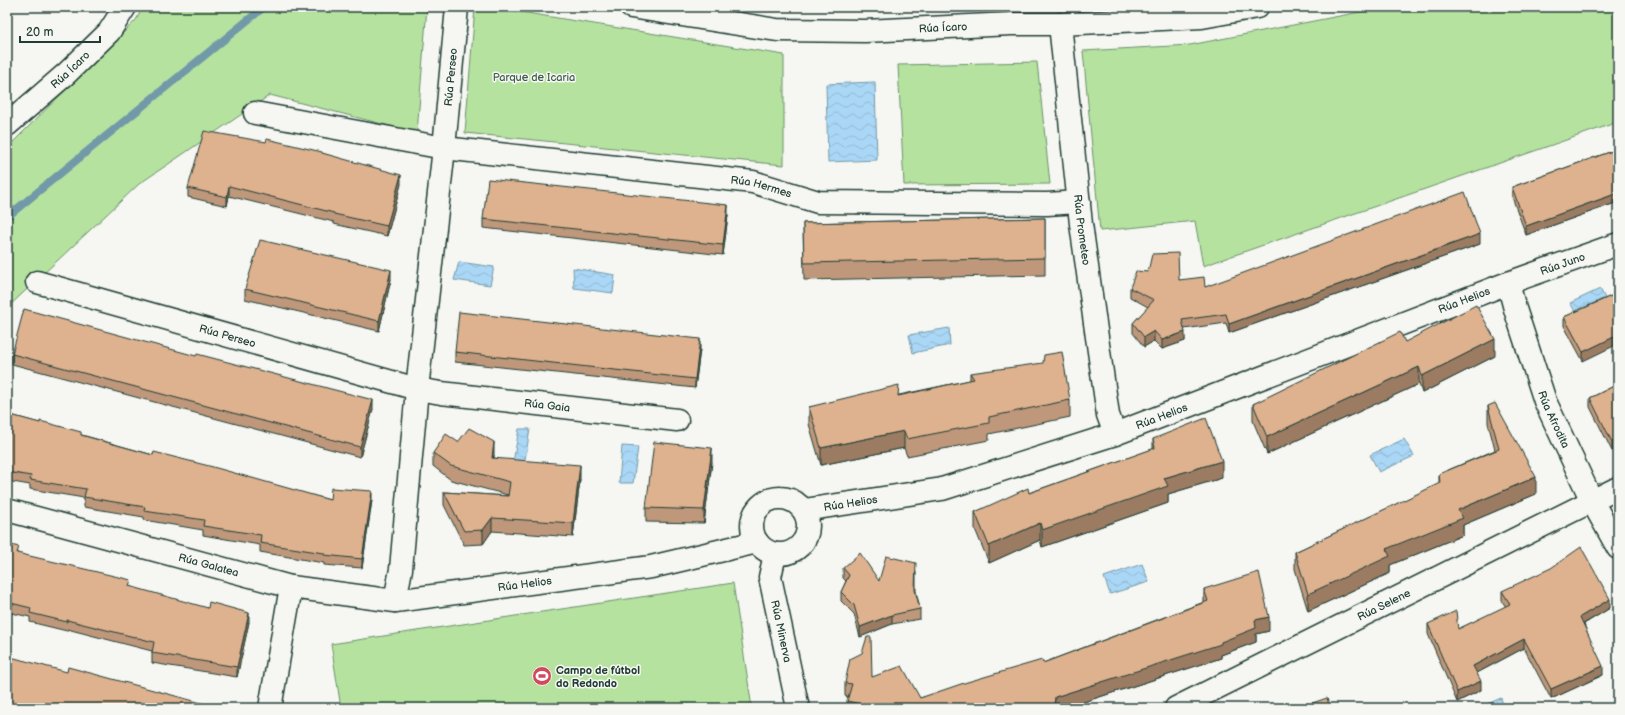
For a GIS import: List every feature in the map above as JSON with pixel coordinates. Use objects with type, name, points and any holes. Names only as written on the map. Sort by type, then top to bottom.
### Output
[{"type":"street","name":"Rúa Ícaro","points":[[7,125],[68,73],[109,32],[125,7]]},
{"type":"street","name":"Rúa Perseo","points":[[395,601],[401,569],[417,389],[444,148],[457,7]]},
{"type":"street","name":"Rúa Ícaro","points":[[631,7],[777,30],[865,30],[1011,24],[1060,24],[1257,7]]},
{"type":"street","name":"Rúa Prometeo","points":[[1060,24],[1079,202],[1108,416],[1115,434]]},
{"type":"street","points":[[255,113],[444,148]]},
{"type":"street","name":"Rúa Hermes","points":[[444,148],[753,182],[818,202],[1046,204],[1079,202]]},
{"type":"street","name":"Rúa Juno","points":[[1508,283],[1618,244]]},
{"type":"street","name":"Rúa Perseo","points":[[37,282],[417,389]]},
{"type":"street","name":"Rúa Helios","points":[[291,587],[395,601],[651,567],[766,548],[784,554],[796,550],[804,542],[808,534],[809,524],[804,510],[942,489],[1115,434],[1508,283]]},
{"type":"street","name":"Rúa Afrodita","points":[[1508,283],[1545,401],[1592,501],[1618,548]]},
{"type":"street","name":"Rúa Gaia","points":[[417,389],[677,420]]},
{"type":"street","name":"Rúa Selene","points":[[1176,708],[1618,488]]},
{"type":"street","points":[[766,548],[752,529],[753,519],[760,506],[768,500],[778,498],[788,499],[797,503],[804,510]]},
{"type":"street","name":"Rúa Galatea","points":[[7,510],[291,587]]},
{"type":"street","name":"Rúa Minerva","points":[[766,548],[770,577],[798,708]]},
{"type":"street","points":[[270,708],[291,587]]},
{"type":"green space","points":[[143,7],[427,7],[417,133],[270,95],[139,184],[7,308],[7,146],[11,144],[136,20]]},
{"type":"green space","name":"Parque de Icaria","points":[[475,7],[490,7],[784,55],[784,165],[465,133]]},
{"type":"green space","points":[[1386,7],[1618,7],[1618,122],[1203,266],[1195,221],[1100,231],[1083,51],[1190,45]]},
{"type":"green space","points":[[1037,62],[1050,184],[904,185],[898,65]]},
{"type":"green space","name":"Campo de fútbol do Redondo","points":[[733,583],[752,708],[341,708],[331,644]]},
{"type":"water","points":[[875,82],[877,160],[828,162],[826,84]]},
{"type":"water","points":[[459,262],[494,267],[490,285],[454,280]]},
{"type":"water","points":[[573,268],[615,275],[613,293],[574,288]]},
{"type":"water","points":[[1600,289],[1605,298],[1575,311],[1570,303]]},
{"type":"water","points":[[949,328],[950,345],[913,353],[909,335]]},
{"type":"water","points":[[519,429],[530,429],[524,466],[512,468]]},
{"type":"water","points":[[1404,439],[1414,456],[1379,472],[1370,455]]},
{"type":"water","points":[[622,446],[638,447],[633,483],[619,483]]},
{"type":"water","points":[[1142,564],[1149,582],[1110,594],[1104,577]]},
{"type":"water","points":[[1501,698],[1504,708],[1478,708]]},
{"type":"building","points":[[204,131],[266,142],[267,139],[322,152],[401,175],[387,226],[334,214],[229,186],[227,197],[188,188]]},
{"type":"building","points":[[1618,149],[1618,193],[1526,226],[1512,187]]},
{"type":"building","points":[[488,179],[728,205],[723,245],[483,219]]},
{"type":"building","points":[[1465,192],[1480,234],[1229,324],[1226,314],[1182,320],[1185,332],[1162,340],[1154,331],[1144,337],[1133,323],[1154,300],[1130,288],[1136,271],[1148,272],[1152,254],[1178,253],[1179,280],[1204,277],[1205,287]]},
{"type":"building","points":[[1045,218],[1045,258],[804,263],[803,223]]},
{"type":"building","points":[[260,240],[391,270],[379,321],[245,289]]},
{"type":"building","points":[[1618,293],[1618,335],[1583,352],[1564,317]]},
{"type":"building","points":[[1476,305],[1495,339],[1422,376],[1419,367],[1267,437],[1253,404],[1400,332],[1405,342]]},
{"type":"building","points":[[24,309],[196,356],[197,354],[373,400],[360,447],[12,354]]},
{"type":"building","points":[[459,312],[700,339],[695,379],[455,352]]},
{"type":"building","points":[[1062,352],[1070,400],[989,417],[989,423],[907,439],[904,431],[821,448],[809,407],[899,385],[898,396],[974,379],[970,373],[1043,363],[1044,355]]},
{"type":"building","points":[[1618,384],[1618,439],[1612,442],[1590,398]]},
{"type":"building","points":[[1495,403],[1536,477],[1458,510],[1463,518],[1386,549],[1390,556],[1308,594],[1295,552],[1440,483],[1439,474],[1499,449],[1488,406]]},
{"type":"building","points":[[7,414],[81,432],[81,435],[153,455],[154,452],[213,467],[330,500],[331,488],[372,491],[362,559],[324,555],[324,553],[260,543],[261,535],[203,526],[204,520],[144,511],[145,507],[84,497],[86,489],[30,480],[31,476],[7,472]]},
{"type":"building","points":[[1206,418],[1222,461],[1164,478],[1168,486],[1042,530],[1040,523],[989,546],[975,512],[1028,488],[1029,493],[1155,448],[1153,439]]},
{"type":"building","points":[[469,428],[494,442],[492,458],[580,465],[573,523],[492,518],[483,530],[464,531],[444,492],[508,496],[510,482],[451,466],[433,453],[446,434],[458,442]]},
{"type":"building","points":[[654,442],[712,448],[704,510],[646,508]]},
{"type":"building","points":[[7,544],[19,547],[17,553],[131,580],[129,586],[208,608],[209,602],[249,613],[237,667],[152,653],[154,642],[67,620],[67,622],[30,613],[31,608],[7,602]]},
{"type":"building","points":[[1581,547],[1610,599],[1580,617],[1603,666],[1551,689],[1524,639],[1473,666],[1481,681],[1457,692],[1428,624],[1456,611],[1458,629],[1510,604],[1502,591],[1551,568]]},
{"type":"building","points":[[860,553],[879,581],[886,556],[916,563],[915,590],[920,609],[892,615],[860,627],[854,605],[841,592],[849,575],[843,568]]},
{"type":"building","points":[[1259,572],[1269,617],[1255,620],[1256,628],[1221,642],[1221,644],[1055,697],[1054,706],[1014,706],[1014,708],[878,708],[847,701],[852,684],[845,683],[850,659],[862,653],[867,637],[871,637],[872,677],[902,666],[920,698],[964,683],[1042,660],[1043,663],[1208,601],[1204,589]]},
{"type":"building","points":[[7,656],[67,672],[68,667],[220,708],[7,708]]},
{"type":"building","points":[[1327,698],[1330,708],[1298,708]]},
{"type":"building","points":[[1618,703],[1618,708],[1609,708]]},
{"type":"waterway","points":[[7,217],[264,7]]},
{"type":"place","name":"Campo de fútbol do Redondo","points":[[542,676]]}]
